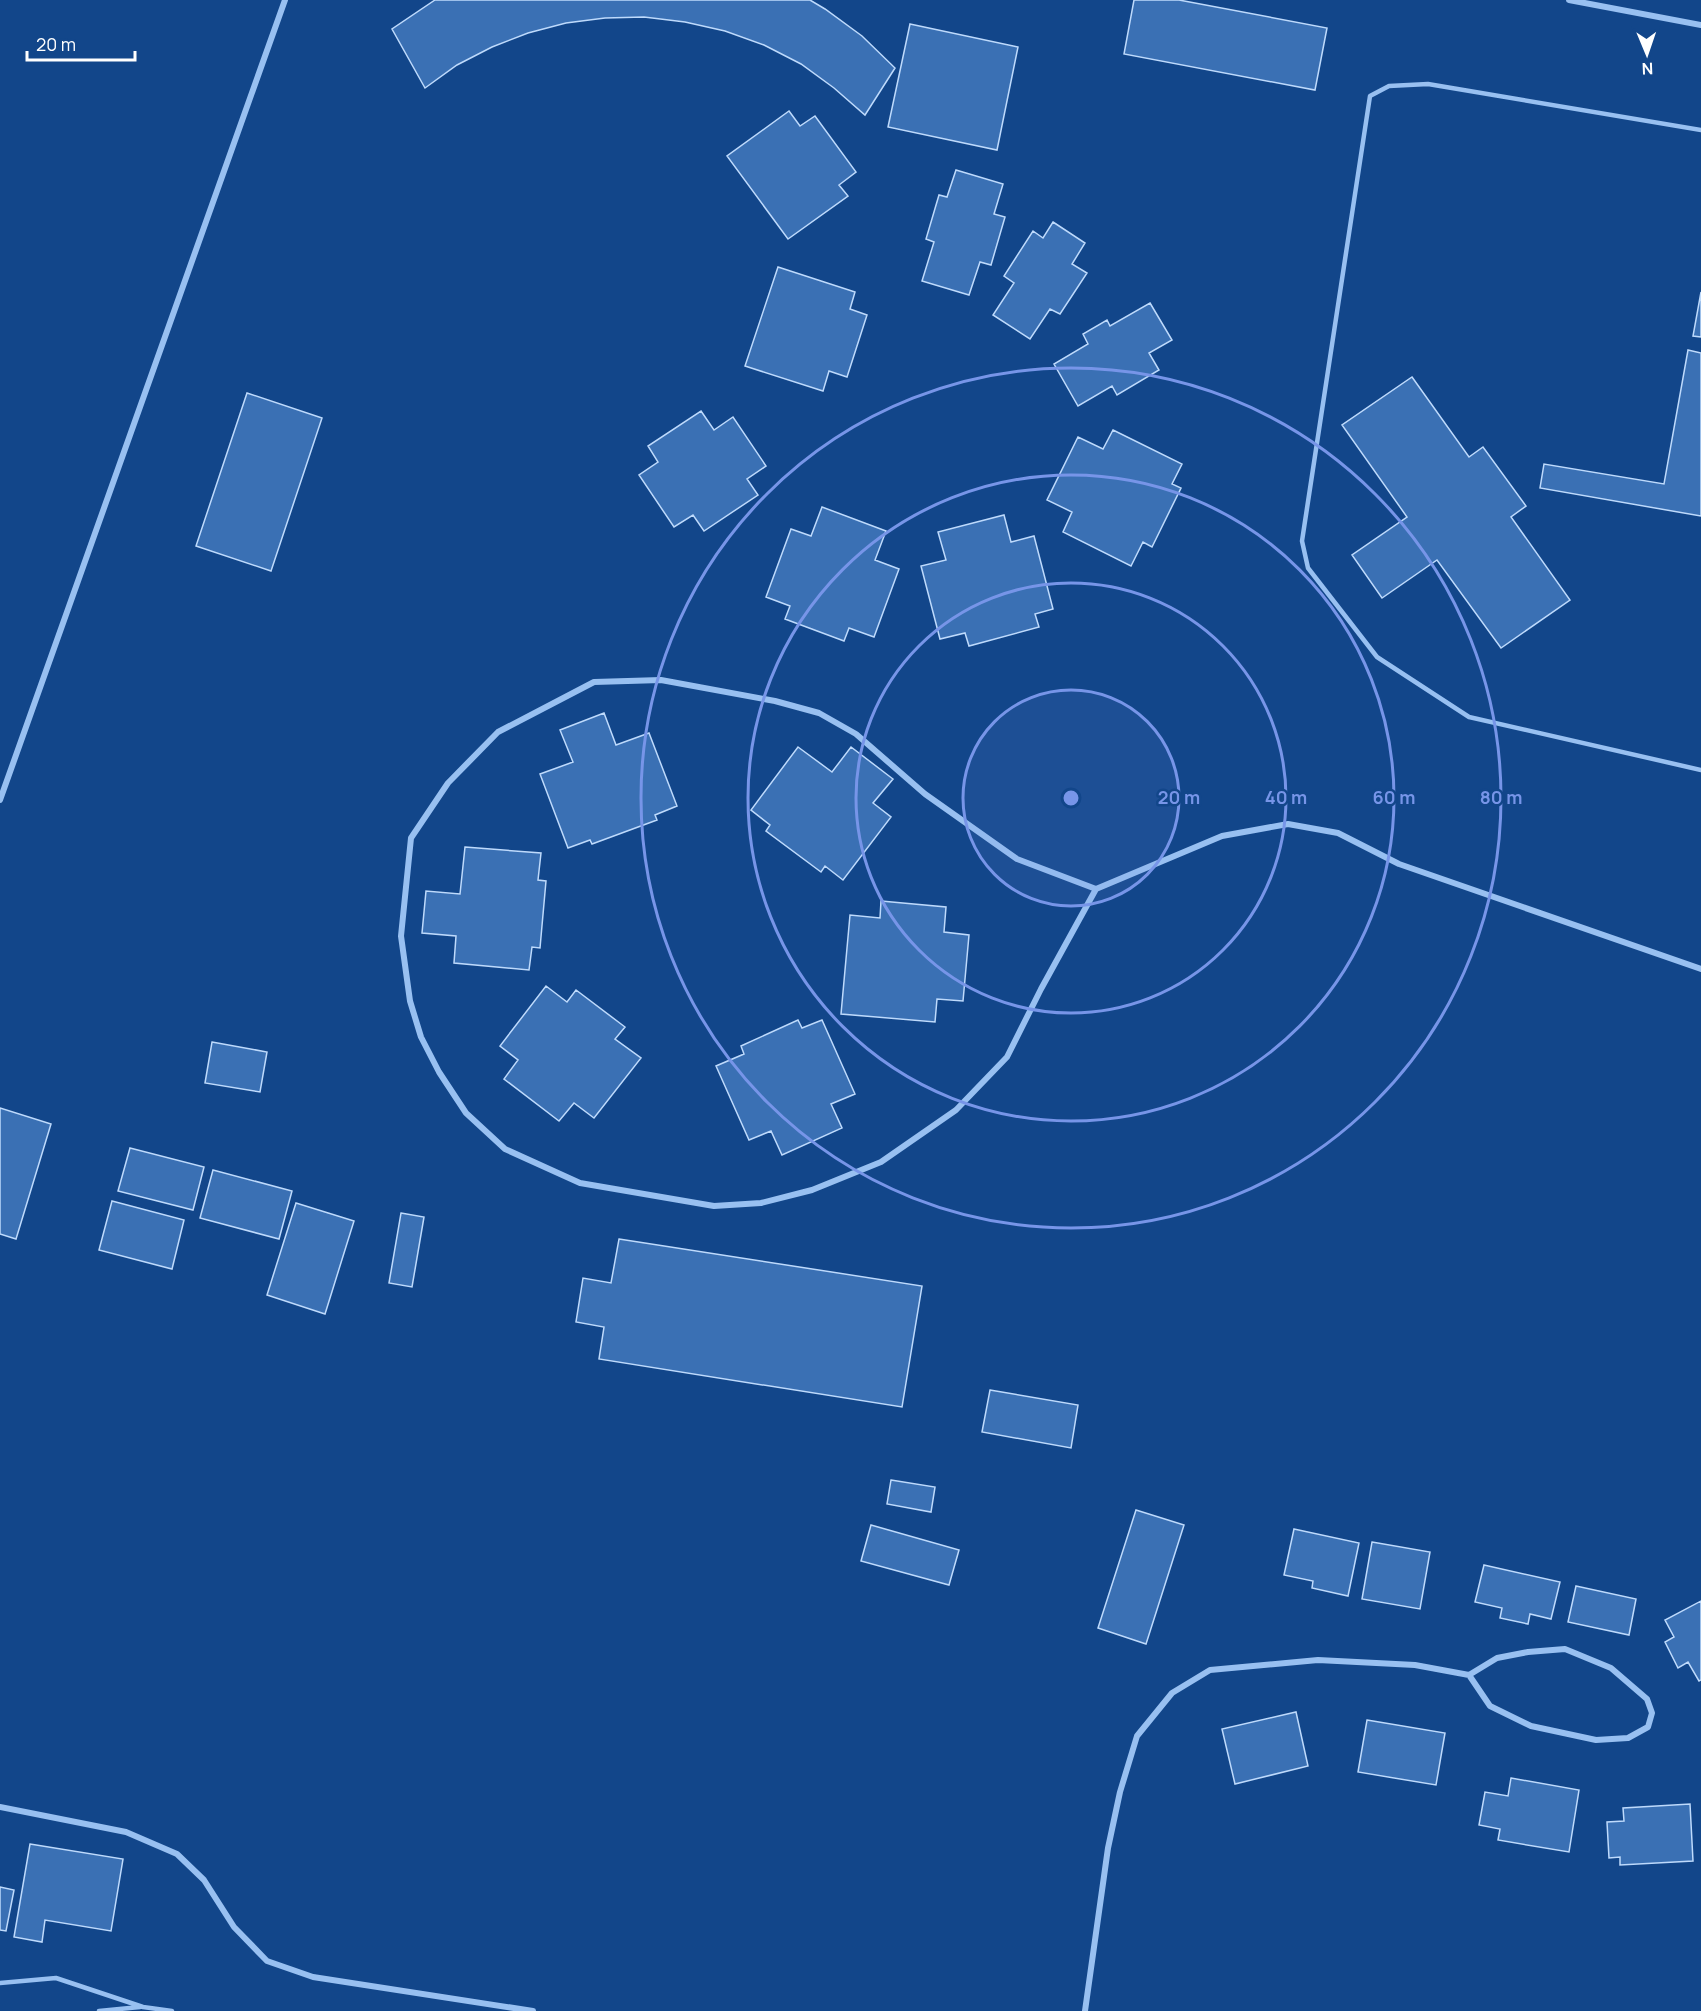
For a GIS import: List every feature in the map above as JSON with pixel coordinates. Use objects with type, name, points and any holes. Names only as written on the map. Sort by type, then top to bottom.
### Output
[{"type":"street","points":[[0,800],[285,0]]},
{"type":"street","points":[[1569,0],[1701,25]]},
{"type":"street","points":[[1096,890],[1017,860],[925,794],[856,734],[819,713],[775,701],[661,680],[594,682],[498,732],[448,783],[411,838],[401,936],[410,1001],[421,1037],[439,1072],[466,1113],[505,1149],[580,1183],[714,1206],[761,1203],[812,1190],[881,1162],[956,1110],[1007,1057],[1041,989],[1096,890],[1222,836],[1288,824],[1338,833],[1399,864],[1701,969]]},
{"type":"street","points":[[1085,2011],[1108,1848],[1120,1792],[1137,1737],[1172,1693],[1210,1670],[1318,1660],[1415,1665],[1469,1675],[1497,1658],[1528,1652],[1565,1650],[1611,1668],[1647,1699],[1652,1713],[1648,1727],[1628,1738],[1596,1740],[1531,1726],[1490,1706],[1469,1675]]},
{"type":"street","points":[[0,1807],[126,1832],[177,1854],[204,1880],[234,1927],[267,1961],[313,1977],[533,2011]]},
{"type":"lane","points":[[1701,130],[1428,84],[1389,86],[1370,96],[1302,541],[1308,568],[1377,657],[1469,717],[1701,770]]},
{"type":"lane","points":[[0,1983],[56,1978],[143,2007],[172,2011]]},
{"type":"lane","points":[[99,2011],[143,2007]]},
{"type":"building","points":[[435,0],[810,0],[862,36],[895,68],[865,115],[801,64],[764,45],[725,31],[685,22],[644,17],[605,18],[566,23],[528,33],[492,47],[457,65],[425,88],[392,29]]},
{"type":"building","points":[[1134,0],[1179,0],[1327,28],[1315,90],[1124,54]]},
{"type":"building","points":[[910,24],[1018,47],[997,150],[888,127]]},
{"type":"building","points":[[789,111],[800,126],[815,116],[856,172],[839,185],[848,196],[788,239],[727,156]]},
{"type":"building","points":[[956,170],[1003,184],[994,214],[1005,217],[991,265],[980,262],[969,295],[922,281],[934,242],[926,239],[939,195],[947,197]]},
{"type":"building","points":[[1053,222],[1085,243],[1072,264],[1087,273],[1060,314],[1050,309],[1030,339],[993,315],[1014,283],[1004,276],[1033,231],[1043,238]]},
{"type":"building","points":[[778,267],[855,292],[850,309],[867,315],[847,377],[829,371],[823,391],[745,366]]},
{"type":"building","points":[[1701,292],[1701,337],[1693,336]]},
{"type":"building","points":[[1150,303],[1172,340],[1149,353],[1159,370],[1117,395],[1112,386],[1078,406],[1054,364],[1088,344],[1083,334],[1107,320],[1110,326]]},
{"type":"building","points":[[1688,350],[1701,353],[1701,516],[1540,488],[1544,464],[1664,484]]},
{"type":"building","points":[[1412,377],[1469,457],[1483,447],[1526,506],[1511,517],[1570,600],[1501,648],[1437,560],[1382,598],[1352,555],[1407,517],[1342,425]]},
{"type":"building","points":[[247,393],[322,418],[271,571],[196,546]]},
{"type":"building","points":[[701,411],[714,430],[733,417],[766,466],[747,479],[758,495],[704,531],[693,515],[674,527],[639,475],[658,462],[648,446]]},
{"type":"building","points":[[1113,430],[1182,464],[1172,484],[1181,488],[1152,547],[1143,542],[1131,566],[1063,532],[1072,512],[1047,500],[1078,437],[1103,449]]},
{"type":"building","points":[[822,507],[886,531],[875,560],[899,569],[874,637],[849,628],[844,641],[785,619],[790,606],[766,597],[791,529],[811,536]]},
{"type":"building","points":[[1004,515],[1011,542],[1034,536],[1053,609],[1035,614],[1039,627],[969,646],[965,633],[940,639],[921,566],[946,560],[938,532]]},
{"type":"building","points":[[604,713],[616,745],[649,733],[677,806],[655,815],[657,820],[592,844],[590,840],[568,848],[540,774],[573,762],[560,730]]},
{"type":"building","points":[[798,747],[832,772],[851,747],[893,779],[873,803],[891,817],[843,880],[825,866],[821,872],[766,831],[770,825],[751,810]]},
{"type":"building","points":[[465,847],[541,853],[538,880],[546,881],[540,948],[532,947],[529,970],[454,963],[456,936],[422,933],[426,891],[460,894]]},
{"type":"building","points":[[881,901],[946,907],[944,932],[969,935],[963,1001],[937,999],[935,1022],[841,1014],[850,915],[880,918]]},
{"type":"building","points":[[546,986],[567,1002],[576,990],[625,1027],[615,1039],[641,1058],[594,1118],[574,1103],[559,1121],[504,1079],[518,1060],[500,1046]]},
{"type":"building","points":[[798,1020],[802,1028],[822,1020],[855,1094],[831,1104],[842,1128],[782,1155],[771,1131],[749,1140],[716,1066],[744,1054],[741,1046]]},
{"type":"building","points":[[212,1042],[267,1052],[260,1092],[205,1083]]},
{"type":"building","points":[[0,1108],[51,1124],[16,1239],[0,1234]]},
{"type":"building","points":[[130,1148],[204,1167],[193,1210],[118,1191]]},
{"type":"building","points":[[213,1170],[292,1191],[279,1239],[200,1218]]},
{"type":"building","points":[[112,1201],[184,1220],[172,1269],[99,1250]]},
{"type":"building","points":[[296,1203],[354,1221],[325,1314],[267,1295]]},
{"type":"building","points":[[401,1213],[424,1217],[412,1287],[389,1283]]},
{"type":"building","points":[[619,1239],[922,1286],[902,1407],[599,1359],[604,1327],[576,1322],[583,1278],[611,1283]]},
{"type":"building","points":[[990,1390],[1078,1405],[1071,1448],[982,1432]]},
{"type":"building","points":[[891,1480],[935,1487],[931,1512],[887,1504]]},
{"type":"building","points":[[1136,1510],[1184,1525],[1146,1644],[1098,1628]]},
{"type":"building","points":[[871,1525],[959,1550],[949,1585],[861,1561]]},
{"type":"building","points":[[1294,1529],[1359,1543],[1348,1596],[1312,1588],[1313,1581],[1284,1575]]},
{"type":"building","points":[[1372,1542],[1430,1552],[1420,1609],[1362,1599]]},
{"type":"building","points":[[1484,1565],[1560,1582],[1551,1619],[1530,1614],[1528,1624],[1500,1618],[1502,1608],[1475,1602]]},
{"type":"building","points":[[1576,1586],[1636,1599],[1629,1635],[1568,1622]]},
{"type":"building","points":[[1701,1601],[1701,1680],[1699,1681],[1688,1662],[1678,1668],[1665,1642],[1674,1637],[1665,1620]]},
{"type":"building","points":[[1296,1712],[1308,1766],[1235,1784],[1222,1729]]},
{"type":"building","points":[[1367,1720],[1445,1733],[1436,1785],[1358,1772]]},
{"type":"building","points":[[1511,1778],[1579,1790],[1569,1852],[1498,1840],[1500,1829],[1479,1825],[1485,1792],[1508,1796]]},
{"type":"building","points":[[1690,1804],[1693,1861],[1620,1865],[1620,1857],[1609,1858],[1607,1822],[1624,1821],[1623,1808]]},
{"type":"building","points":[[30,1844],[123,1859],[111,1931],[45,1920],[42,1942],[14,1937]]},
{"type":"building","points":[[0,1887],[14,1890],[6,1931],[0,1930]]}]
